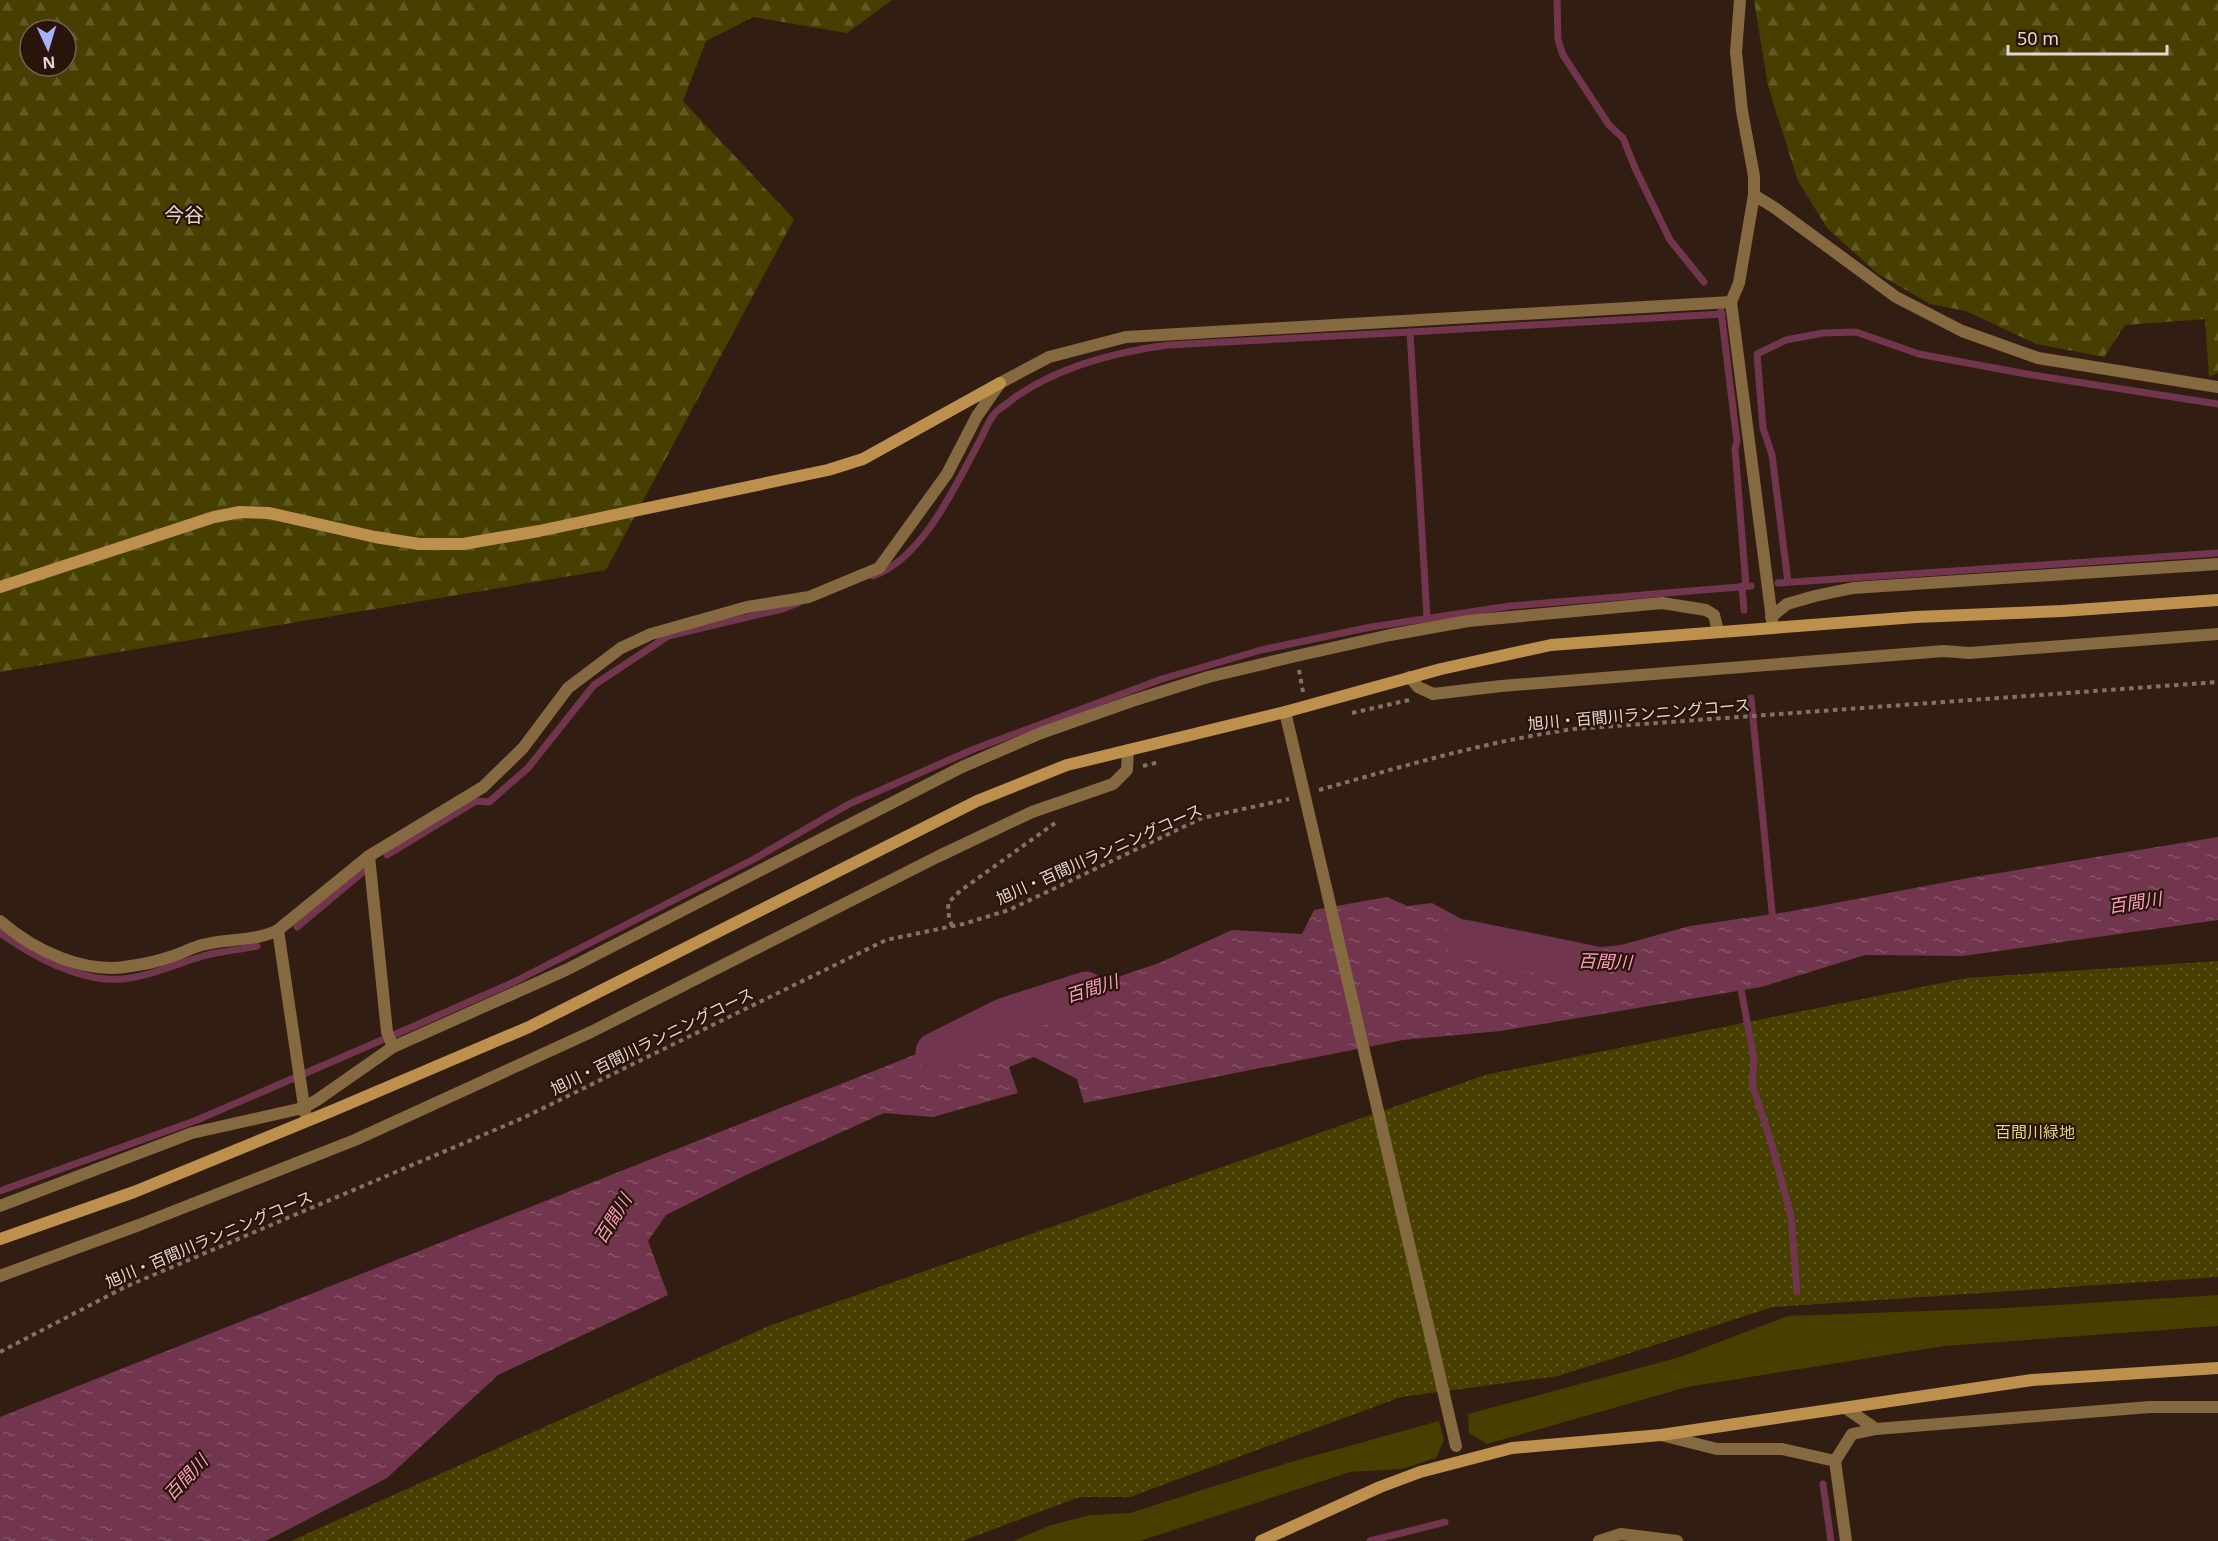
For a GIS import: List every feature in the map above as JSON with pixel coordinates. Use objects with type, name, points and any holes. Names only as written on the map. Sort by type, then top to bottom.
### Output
[{"type":"street","points":[[1740,0],[1736,52],[1742,111],[1755,176],[1754,195],[1739,283],[1731,302],[1772,622]]},
{"type":"street","points":[[1754,195],[1775,207],[1896,297],[1962,331],[2038,358],[2218,387]]},
{"type":"street","points":[[0,587],[214,517],[240,512],[269,513],[375,537],[419,544],[463,544],[626,514],[828,470],[863,459],[1049,357],[1126,337],[1731,302]]},
{"type":"street","points":[[0,921],[10,930],[48,953],[68,960],[111,969],[175,956],[201,945],[268,936],[369,856],[483,787],[523,748],[568,688],[621,648],[651,634],[747,607],[809,597],[879,568],[947,474],[977,416],[1000,383]]},
{"type":"street","points":[[1772,622],[1787,604],[1852,588],[2218,564]]},
{"type":"street","points":[[0,1239],[134,1192],[529,1027],[977,801],[1067,765],[1285,712],[1410,677],[1551,645],[1718,632],[1772,622],[2218,600]]},
{"type":"street","points":[[0,1206],[192,1133],[303,1107],[317,1100],[390,1040],[566,969],[962,767],[1041,733],[1132,700],[1208,677],[1390,634],[1468,621],[1662,603],[1706,610],[1714,615],[1718,632]]},
{"type":"street","points":[[1410,677],[1418,687],[1433,694],[1501,686],[1944,651],[1970,653],[2218,634]]},
{"type":"street","points":[[1285,712],[1460,1462]]},
{"type":"street","points":[[0,1276],[139,1225],[355,1140],[591,1032],[937,856],[1032,812],[1113,784],[1127,770],[1128,750]]},
{"type":"street","points":[[369,856],[390,1040]]},
{"type":"street","points":[[278,930],[303,1107],[307,1121]]},
{"type":"street","points":[[1261,1541],[1380,1487],[1420,1473],[1512,1448],[1661,1435],[2032,1380],[2218,1368]]},
{"type":"street","points":[[1846,1541],[1835,1461],[1852,1434],[1876,1429],[2150,1407],[2218,1407]]},
{"type":"street","points":[[1847,1409],[1876,1429]]},
{"type":"street","points":[[1661,1435],[1717,1449],[1782,1449],[1835,1461]]},
{"type":"street","points":[[1599,1541],[1621,1534],[1677,1541]]},
{"type":"path","points":[[1297,662],[1304,696]]},
{"type":"path","name":"旭川・百間川ランニングコース","points":[[1311,793],[1451,752],[1527,735],[1574,729],[2218,682]]},
{"type":"path","name":"旭川・百間川ランニングコース","points":[[0,1352],[125,1287],[523,1118],[886,940],[952,926],[1009,910],[1202,818],[1300,796]]},
{"type":"path","points":[[952,926],[948,903],[960,891],[1055,822]]},
{"type":"green space","points":[[0,0],[892,0],[847,33],[753,17],[706,41],[683,101],[794,219],[606,570],[0,672]]},
{"type":"green space","points":[[1754,0],[2218,0],[2218,373],[2209,377],[2205,319],[2125,325],[2104,357],[2036,344],[1966,311],[1930,304],[1878,274],[1827,228],[1798,181],[1768,86]]},
{"type":"green space","name":"百間川緑地","points":[[2218,961],[2218,1277],[1773,1307],[1558,1376],[1401,1397],[1130,1497],[1080,1497],[962,1541],[291,1541],[771,1325],[1485,1075],[1966,978]]},
{"type":"green space","points":[[2218,1295],[2218,1326],[1944,1346],[1687,1387],[1487,1444],[1469,1433],[1468,1414],[1680,1357],[1788,1316],[2007,1308]]},
{"type":"green space","points":[[1439,1421],[1444,1440],[1436,1458],[1402,1469],[1350,1472],[1140,1541],[1014,1541],[1048,1526],[1090,1515],[1130,1513],[1284,1464]]},
{"type":"water","points":[[2218,837],[2218,920],[1963,956],[1865,955],[1761,987],[1501,1031],[1403,1040],[1084,1103],[1077,1079],[1034,1057],[1009,1067],[1018,1093],[933,1117],[884,1113],[746,1175],[666,1215],[648,1241],[668,1295],[498,1375],[387,1478],[266,1541],[0,1541],[0,1417],[1068,994],[1159,963],[1232,930],[1302,934],[1314,910],[1387,897],[1407,906],[1432,903],[1528,955],[1621,945],[1690,926],[1787,912],[1968,878]]},
{"type":"waterway","points":[[1557,0],[1558,40],[1563,55],[1609,125],[1623,138],[1670,240],[1704,282]]},
{"type":"waterway","points":[[1721,311],[1737,441],[1735,449],[1746,586]]},
{"type":"waterway","points":[[1427,618],[1410,332],[1722,314]]},
{"type":"waterway","points":[[873,576],[891,567],[922,538],[948,500],[993,415],[1031,387],[1068,369],[1128,352],[1168,345],[1410,332]]},
{"type":"waterway","points":[[1788,582],[1772,455],[1763,428],[1757,354],[1786,340],[1823,333],[1856,332],[1919,354],[2032,375],[2218,404]]},
{"type":"waterway","points":[[1778,583],[2218,553]]},
{"type":"waterway","points":[[1742,586],[1744,610]]},
{"type":"waterway","points":[[0,1191],[197,1120],[412,1027],[514,982],[754,859],[849,804],[974,749],[1162,679],[1261,650],[1371,627],[1510,606],[1751,586]]},
{"type":"waterway","points":[[387,855],[476,801],[489,802],[528,768],[594,685],[668,636],[782,609],[798,603]]},
{"type":"waterway","points":[[1751,698],[1773,922]]},
{"type":"waterway","points":[[297,927],[364,871]]},
{"type":"waterway","points":[[0,933],[50,963],[77,973],[105,979],[130,978],[210,954],[257,946]]},
{"type":"waterway","name":"百間川","points":[[1464,939],[1592,965]]},
{"type":"waterway","points":[[1740,984],[1754,1059],[1752,1084],[1791,1216],[1797,1292]]},
{"type":"waterway","name":"百間川","points":[[935,1052],[1005,1017],[1086,991]]},
{"type":"waterway","points":[[1823,1484],[1831,1541]]},
{"type":"waterway","points":[[1370,1541],[1445,1522]]},
{"type":"district","name":"今谷","points":[[184,215]]}]
